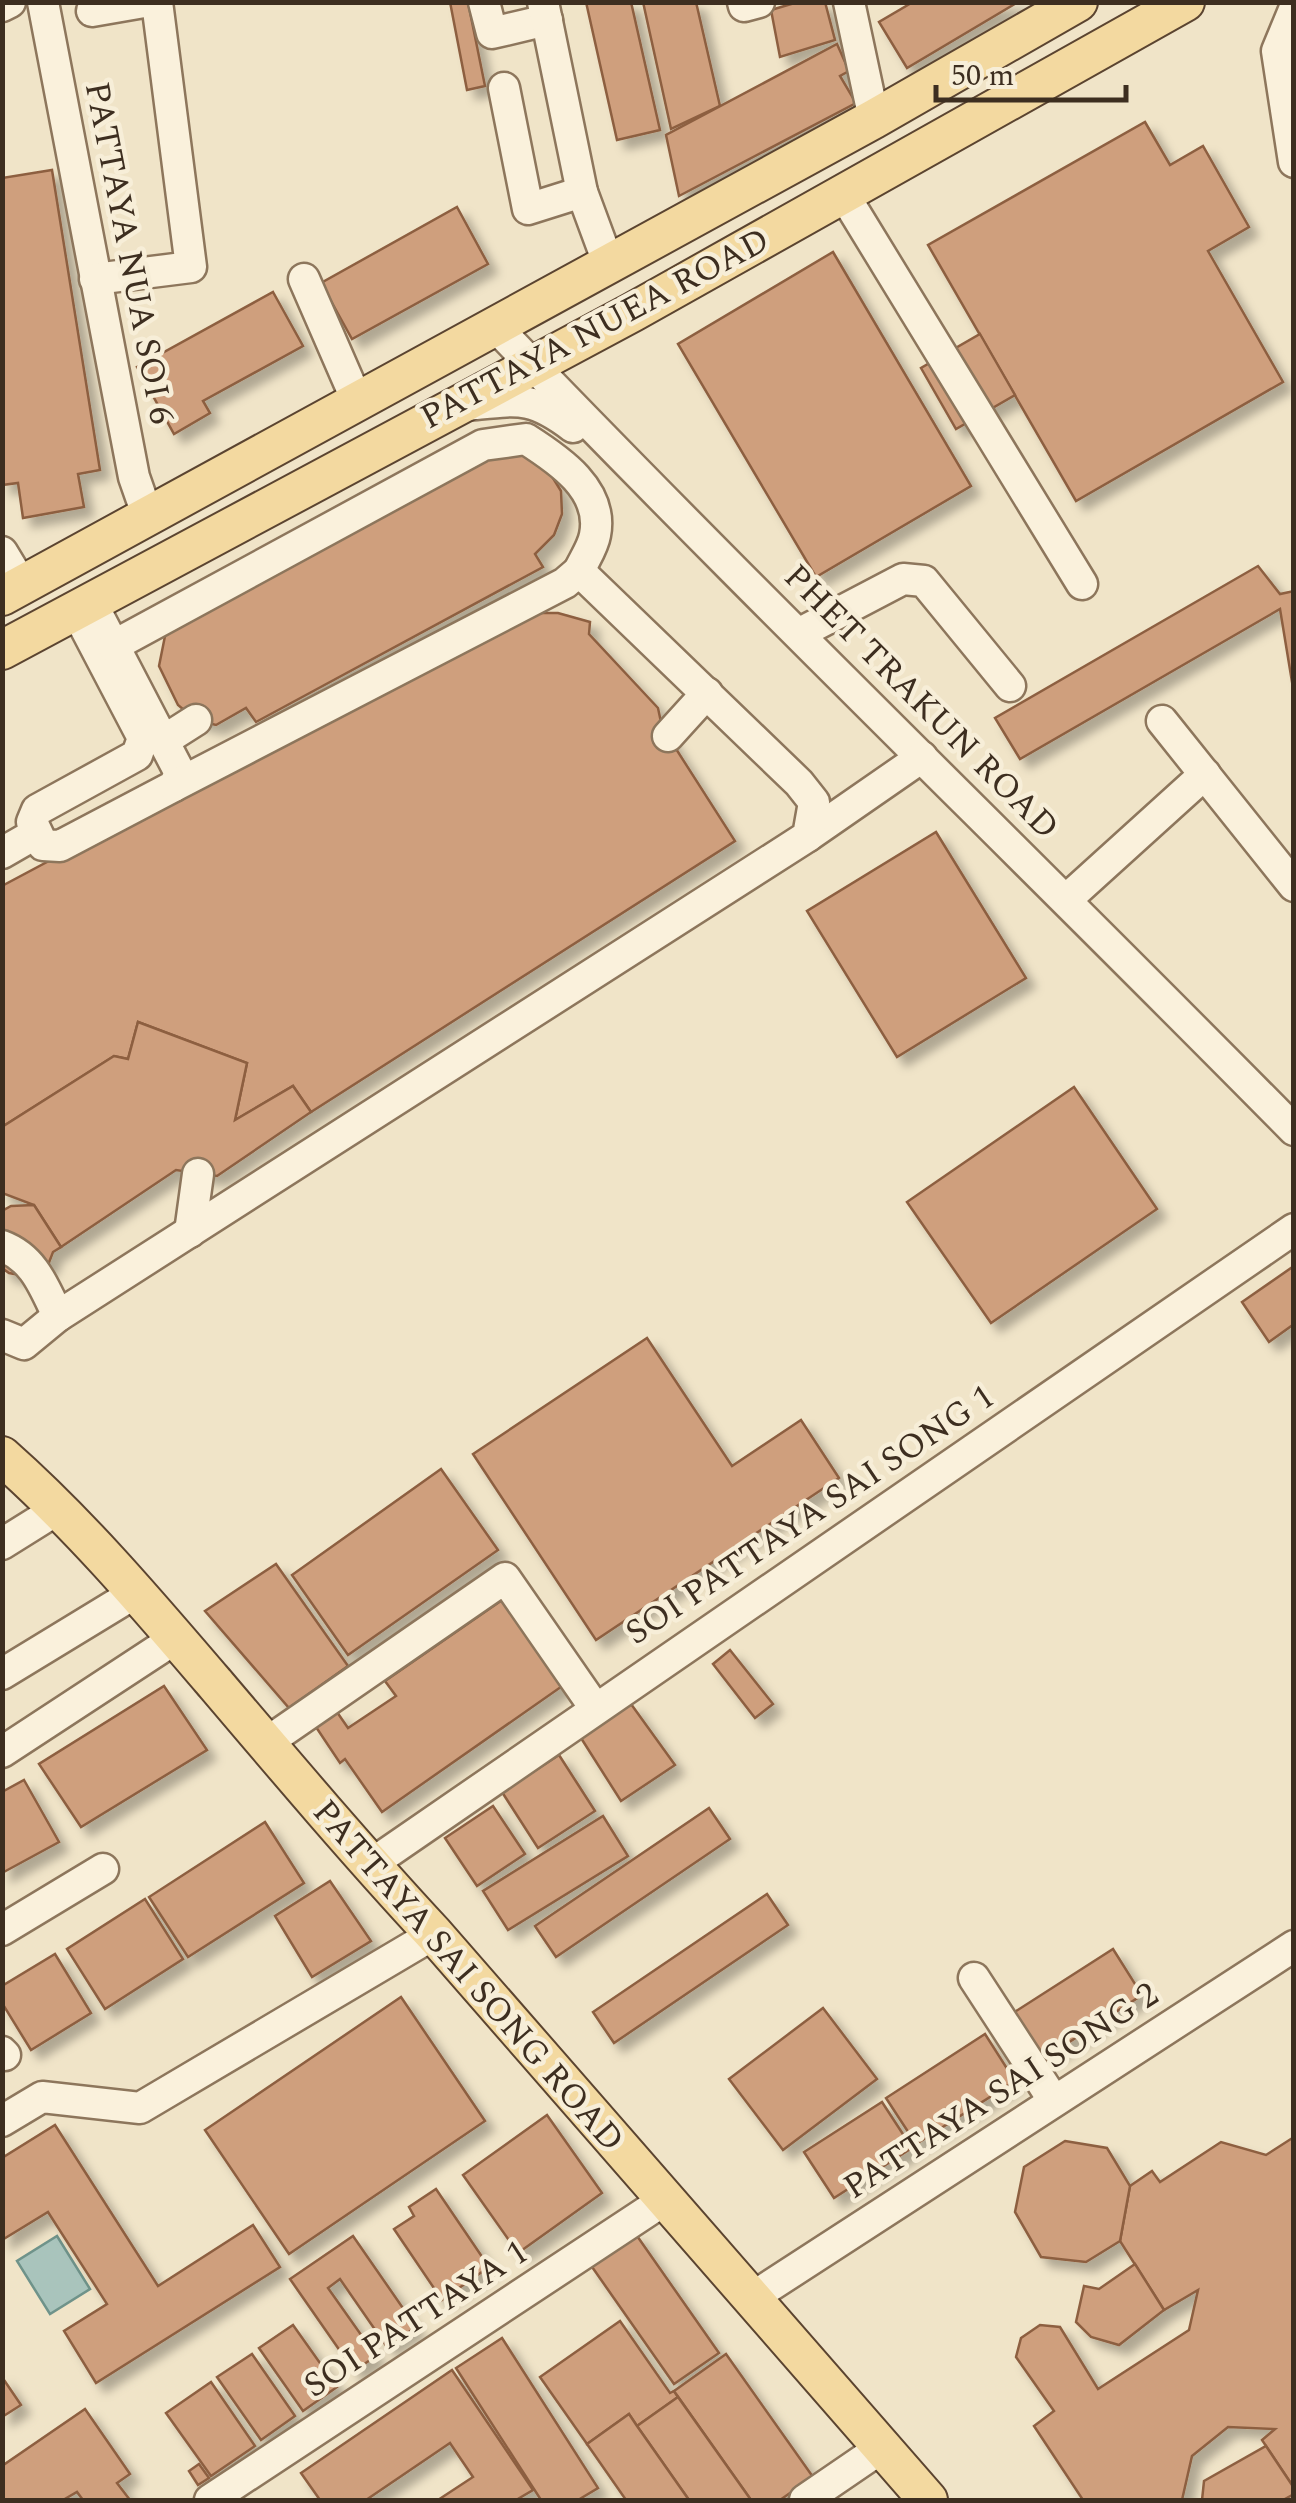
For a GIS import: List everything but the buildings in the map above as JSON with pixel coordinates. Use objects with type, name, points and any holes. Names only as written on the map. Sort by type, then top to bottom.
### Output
[{"type":"main road","name":"PATTAYA NUEA ROAD","points":[[12,590],[874,119],[1078,2]]},
{"type":"main road","name":"PATTAYA NUEA ROAD","points":[[4,652],[844,195],[1185,2]]},
{"type":"main road","name":"PATTAYA SAI SONG ROAD","points":[[2,1456],[58,1509],[176,1638],[370,1865],[928,2500]]},
{"type":"street","points":[[2,6],[10,2]]},
{"type":"street","name":"PATTAYA NUA SOI 6","points":[[42,2],[134,478],[148,516]]},
{"type":"street","points":[[92,11],[144,2]]},
{"type":"street","points":[[96,279],[191,267],[158,2]]},
{"type":"street","points":[[484,2],[492,33],[544,11],[582,192],[609,265]]},
{"type":"street","points":[[743,2],[744,6],[759,2]]},
{"type":"street","points":[[849,2],[874,119]]},
{"type":"street","points":[[1294,10],[1277,50],[1294,162]]},
{"type":"street","points":[[504,88],[528,209],[582,192]]},
{"type":"street","points":[[844,195],[1082,584]]},
{"type":"street","points":[[304,279],[358,402]]},
{"type":"street","name":"PHET TRAKUN ROAD","points":[[496,327],[647,484],[800,632],[1294,1130]]},
{"type":"street","points":[[452,406],[515,400],[546,406],[647,484]]},
{"type":"street","points":[[84,606],[143,738],[142,747],[137,755],[37,810],[32,822],[43,845],[60,846],[566,582],[579,571],[596,534],[593,499],[561,462],[526,439],[483,445],[114,646]]},
{"type":"street","points":[[2,552],[12,590]]},
{"type":"street","points":[[579,571],[697,672],[799,782],[814,802],[808,836]]},
{"type":"street","points":[[800,632],[904,579],[915,578],[924,581],[1010,686]]},
{"type":"street","points":[[84,606],[114,646],[180,772],[174,786]]},
{"type":"street","points":[[668,736],[697,672]]},
{"type":"street","points":[[163,741],[196,720]]},
{"type":"street","points":[[1162,721],[1294,886]]},
{"type":"street","points":[[10,1347],[808,836],[922,757]]},
{"type":"street","points":[[1067,899],[1205,774]]},
{"type":"street","points":[[2,853],[35,834]]},
{"type":"street","points":[[190,1232],[198,1174]]},
{"type":"street","name":"SOI PATTAYA SAI SONG 1","points":[[370,1865],[1294,1230]]},
{"type":"street","points":[[2,1246],[21,1253],[39,1277],[58,1316]]},
{"type":"street","points":[[2,1544],[58,1509]]},
{"type":"street","points":[[266,1743],[504,1578],[595,1708]]},
{"type":"street","points":[[2,1674],[135,1592]]},
{"type":"street","points":[[2,1752],[176,1638]]},
{"type":"street","points":[[2,1930],[102,1869]]},
{"type":"street","points":[[2,2121],[42,2097],[140,2108],[434,1934]]},
{"type":"street","name":"PATTAYA SAI SONG 2","points":[[750,2299],[1294,1946]]},
{"type":"street","points":[[974,1978],[1054,2101]]},
{"type":"street","name":"SOI PATTAYA 1","points":[[210,2500],[664,2201]]},
{"type":"street","points":[[805,2500],[881,2448]]},
{"type":"water","points":[[57,2236],[90,2289],[50,2314],[17,2261]]}]
